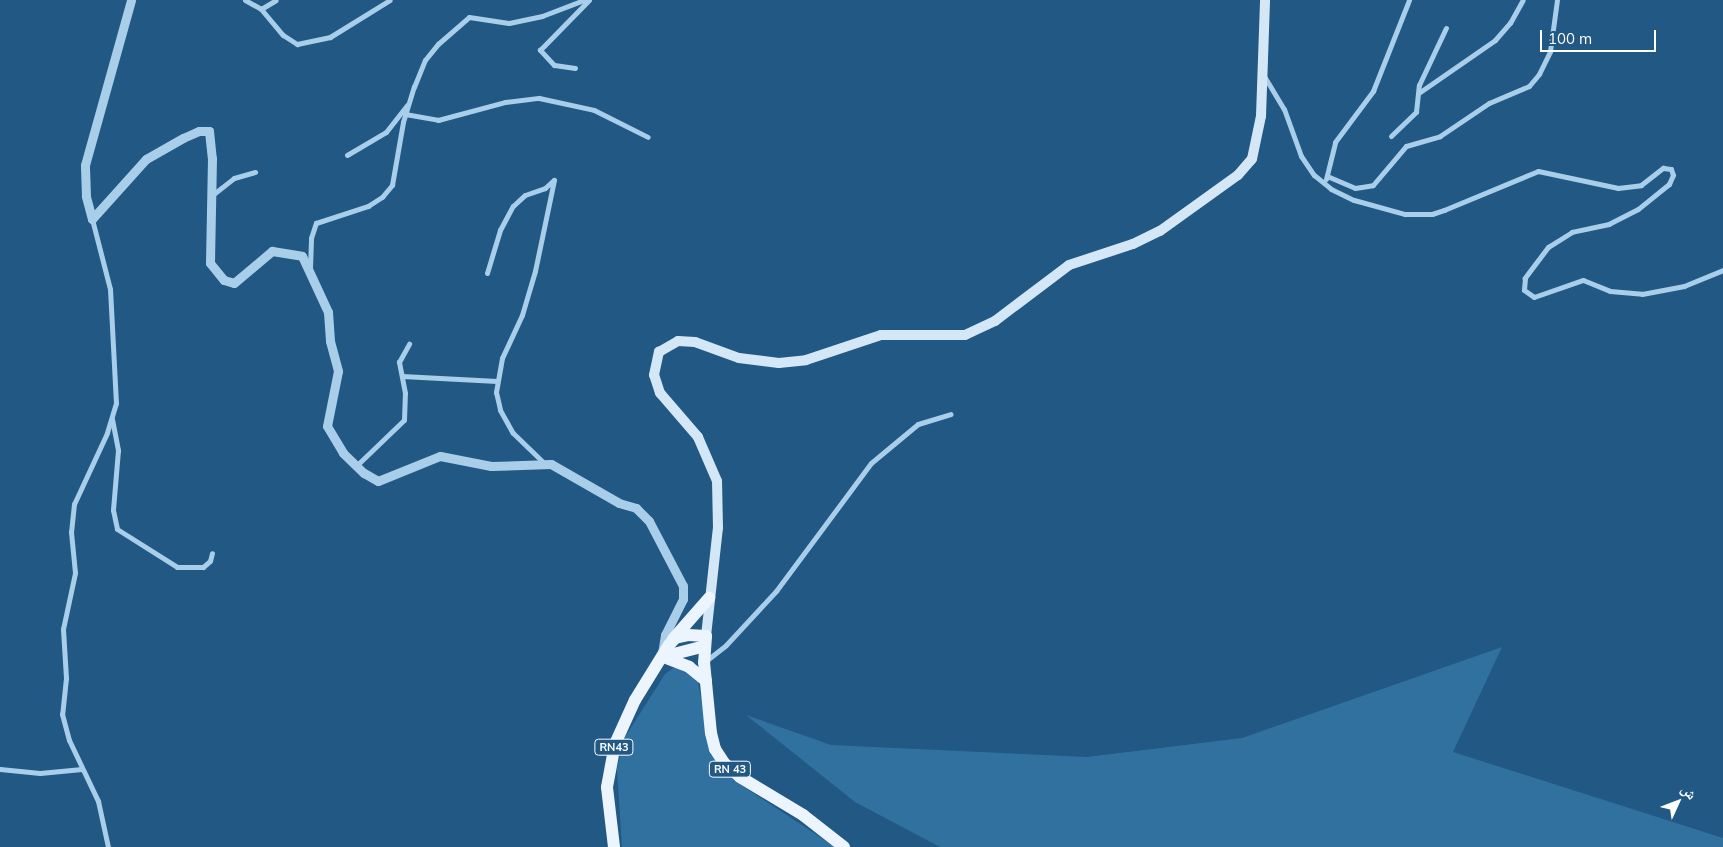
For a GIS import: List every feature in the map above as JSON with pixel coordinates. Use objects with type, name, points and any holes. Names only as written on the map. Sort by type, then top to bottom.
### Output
[{"type":"main road","points":[[706,641],[709,598],[718,528],[717,481],[698,437],[669,404],[656,383],[654,366],[664,347],[678,341],[695,342],[739,358],[779,363],[806,360],[882,335],[951,336],[976,332],[1058,271],[1147,238],[1238,175],[1256,150],[1263,75],[1265,0]]},
{"type":"main road","points":[[664,658],[670,643],[709,598]]},
{"type":"main road","points":[[670,643],[684,635],[706,641]]},
{"type":"main road","points":[[664,658],[706,641]]},
{"type":"main road","name":"RN 43","points":[[706,641],[704,662],[711,733],[715,749],[724,763],[740,777],[802,815],[844,847]]},
{"type":"main road","points":[[664,658],[689,667],[706,681]]},
{"type":"main road","name":"RN43","points":[[614,847],[607,787],[615,744],[635,700],[664,658]]},
{"type":"street","points":[[108,847],[98,802],[82,770],[62,714],[66,678],[62,629],[75,573],[71,523],[81,483],[112,418],[116,403],[110,289],[86,196],[85,165],[131,0]]},
{"type":"street","points":[[244,0],[261,9],[290,42],[309,43],[352,25],[390,0]]},
{"type":"street","points":[[261,9],[276,0]]},
{"type":"street","points":[[310,274],[311,238],[316,222],[368,206],[382,197],[392,185],[409,101],[430,52],[470,17],[509,22],[542,16],[584,0]]},
{"type":"street","points":[[575,68],[554,65],[540,50],[590,0]]},
{"type":"street","points":[[1324,184],[1335,142],[1375,87],[1409,0]]},
{"type":"street","points":[[1420,92],[1495,40],[1510,24],[1523,0]]},
{"type":"street","points":[[1327,176],[1355,188],[1373,185],[1406,146],[1440,136],[1489,103],[1529,86],[1540,74],[1550,51],[1557,0]]},
{"type":"street","points":[[1392,136],[1416,112],[1420,92],[1419,85],[1446,28]]},
{"type":"street","points":[[1263,75],[1284,109],[1301,156],[1324,184],[1346,197],[1406,214],[1432,214],[1538,171],[1627,188],[1646,183],[1669,166],[1673,175],[1668,184],[1638,209],[1609,224],[1572,232],[1548,247],[1525,278],[1524,290],[1539,296],[1583,280],[1610,291],[1642,294],[1684,286],[1723,270]]},
{"type":"street","points":[[406,114],[438,120],[499,103],[539,98],[594,110],[648,137]]},
{"type":"street","points":[[347,155],[386,132],[409,101]]},
{"type":"street","points":[[92,219],[146,159],[203,130],[209,131],[212,139],[208,252],[213,270],[224,280],[239,281],[262,256],[272,251],[298,253],[304,260],[327,306],[330,341],[338,371],[327,426],[336,443],[356,466],[378,480],[440,456],[491,466],[543,462],[559,466],[620,503],[636,508],[649,521],[681,578],[684,592],[663,641],[664,658]]},
{"type":"street","points":[[211,196],[234,178],[255,172]]},
{"type":"street","points":[[488,273],[500,230],[513,206],[525,195],[544,188],[554,180],[535,272],[522,315],[502,358],[497,381],[497,401],[507,422],[519,440],[543,462]]},
{"type":"street","points":[[356,466],[404,420],[405,393],[400,356],[409,344]]},
{"type":"street","points":[[402,376],[497,381]]},
{"type":"street","points":[[704,662],[726,646],[776,591],[871,463],[918,424],[950,414]]},
{"type":"street","points":[[112,418],[118,450],[113,510],[117,529],[177,568],[203,567],[210,562],[212,554]]},
{"type":"street","points":[[0,769],[40,773],[82,770]]},
{"type":"shaded area","points":[[1502,647],[1453,752],[1723,838],[1723,847],[940,847],[855,802],[746,715],[831,745],[1087,757],[1242,738]]},
{"type":"shaded area","points":[[676,666],[698,682],[704,714],[738,783],[835,847],[622,847],[617,769],[625,737],[665,674]]}]
